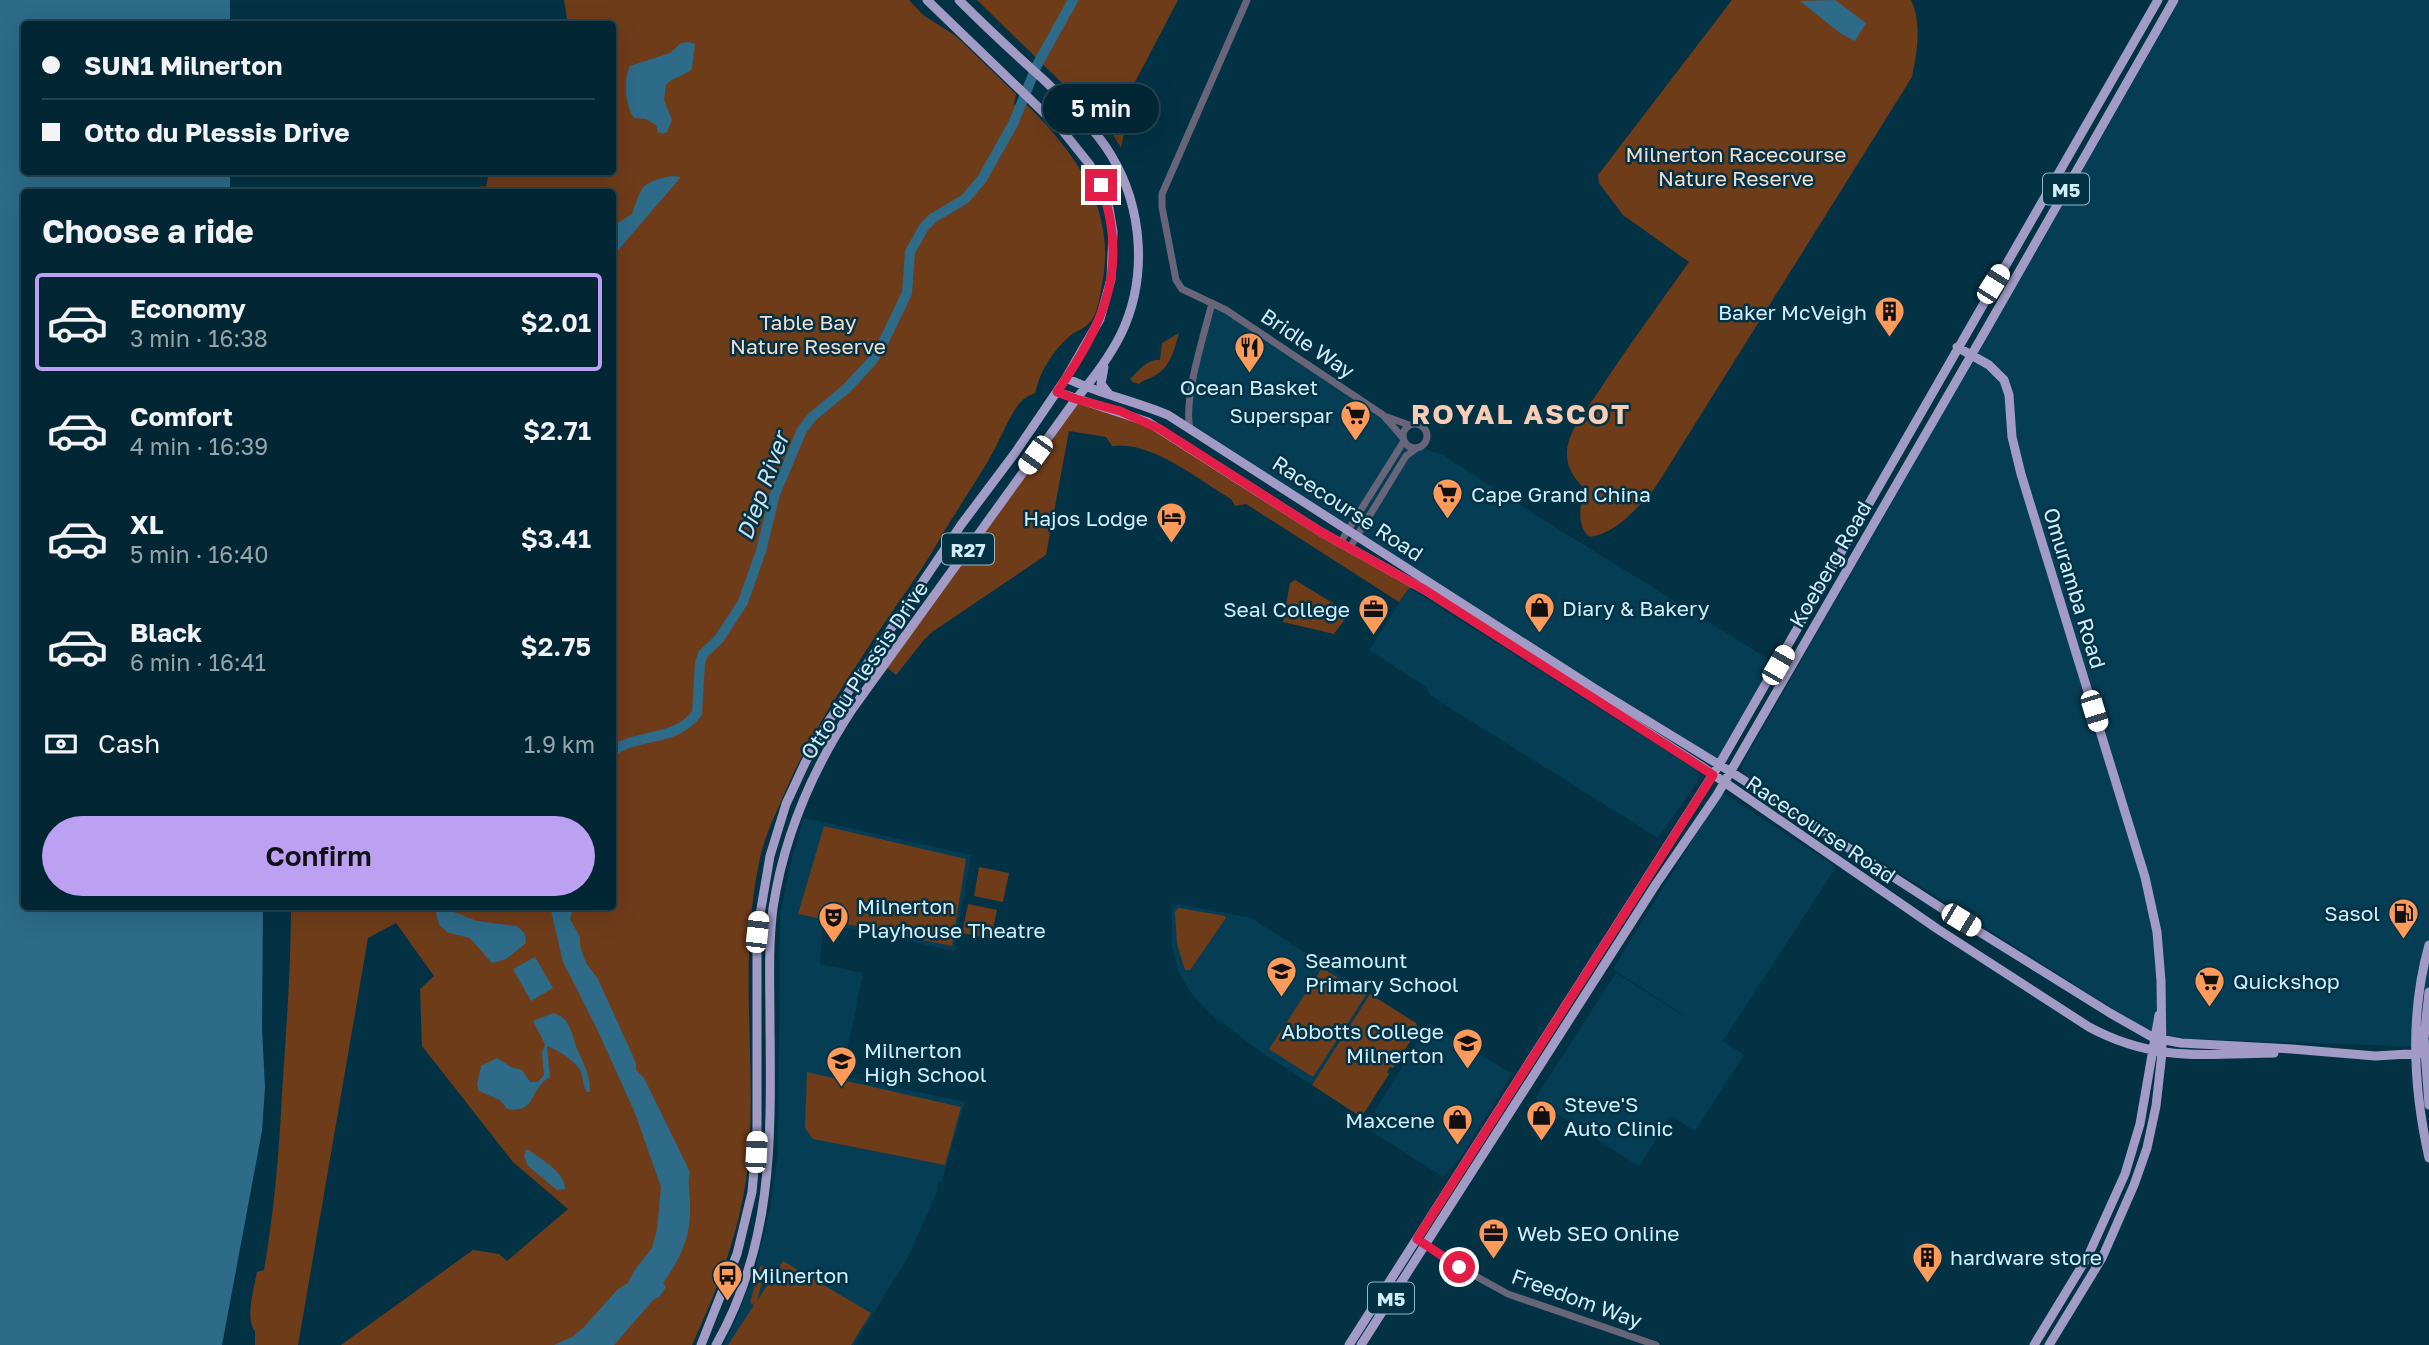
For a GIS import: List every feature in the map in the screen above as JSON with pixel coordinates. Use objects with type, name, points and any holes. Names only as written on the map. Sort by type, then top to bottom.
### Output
[{"type":"main road","name":"Otto du Plessis Drive","points":[[701,1345],[734,1263],[752,1192],[757,1122],[757,932],[770,856],[786,804],[804,763],[826,725],[961,525],[1066,378],[1100,319],[1111,279],[1113,232],[1109,208],[1090,165],[1051,120],[927,0]]},
{"type":"main road","name":"Otto du Plessis Drive","points":[[716,1345],[750,1262],[766,1189],[771,1119],[771,932],[778,878],[796,815],[820,762],[853,708],[1107,358],[1130,310],[1139,255],[1137,232],[1128,190],[1111,155],[1094,132],[1060,96],[959,0]]},
{"type":"main road","name":"Koeberg Road","points":[[1361,1345],[1422,1240],[1719,765],[2158,0]]},
{"type":"main road","name":"Koeberg Road","points":[[1349,1345],[1422,1240],[1731,772],[2174,0]]},
{"type":"main road","name":"Omuramba Road","points":[[1957,347],[1997,370],[2007,388],[2011,433],[2025,487],[2147,886],[2158,944],[2161,1010],[2158,1039],[2152,1051],[2140,1124],[2125,1174],[2088,1256],[2035,1345]]},
{"type":"main road","points":[[1107,358],[1101,383],[1102,388],[1109,394]]},
{"type":"main road","name":"Racecourse Road","points":[[1066,378],[1168,415],[1949,913],[2110,1013],[2158,1039],[2375,1056],[2420,1054]]},
{"type":"main road","name":"Racecourse Road","points":[[1057,392],[1148,422],[1345,546],[1425,590],[1713,775],[1951,938],[2088,1027],[2110,1038],[2162,1053],[2339,1053]]},
{"type":"main road","points":[[2429,945],[2418,1000],[2421,1122],[2429,1158]]},
{"type":"main road","points":[[2429,992],[2420,1054],[2429,1105]]},
{"type":"main road","name":"Omuramba Road","points":[[2049,1345],[2102,1258],[2134,1185],[2152,1127],[2162,1053],[2158,1039]]},
{"type":"street","name":"Bridle Way","points":[[1247,0],[1162,194],[1162,207],[1176,279],[1188,293],[1226,310],[1383,415],[1409,425]]},
{"type":"street","points":[[1190,429],[1190,398],[1212,303]]},
{"type":"street","points":[[1168,415],[1184,411],[1190,398]]},
{"type":"street","name":"Bridle Way","points":[[1383,415],[1403,440]]},
{"type":"street","points":[[1345,546],[1406,456],[1425,443],[1426,432],[1419,425],[1409,425],[1404,431],[1403,440],[1353,533]]},
{"type":"street","points":[[1403,440],[1409,447],[1417,448]]},
{"type":"street","name":"Freedom Way","points":[[1422,1240],[1508,1294],[1656,1345]]},
{"type":"shaded area","points":[[0,0],[230,0],[230,21],[21,21],[21,175],[230,175],[230,189],[21,189],[21,910],[263,910],[262,1029],[265,1087],[262,1131],[222,1345],[0,1345]]},
{"type":"shaded area","points":[[1835,0],[1866,23],[1855,41],[1840,33],[1800,1]]},
{"type":"shaded area","points":[[2180,0],[2429,0],[2429,1047],[2166,1038],[2140,1026],[1744,774],[1742,764]]},
{"type":"shaded area","points":[[681,43],[695,44],[692,69],[666,85],[664,100],[672,120],[667,132],[663,134],[658,132],[656,125],[646,119],[634,118],[631,113],[627,100],[628,72],[630,66],[670,53]]},
{"type":"shaded area","points":[[671,176],[681,177],[616,253],[616,224],[632,214],[644,187],[653,181]]},
{"type":"shaded area","points":[[1212,303],[1383,415],[1409,447],[1423,448],[1443,455],[1778,665],[1719,765],[1273,481],[1189,423],[1188,415]]},
{"type":"shaded area","points":[[1409,588],[1698,771],[1697,782],[1658,838],[1431,696],[1426,687],[1369,650]]},
{"type":"shaded area","points":[[1722,792],[1836,867],[1723,1041],[1744,1055],[1695,1131],[1671,1116],[1639,1166],[1537,1101],[1536,1097],[1616,973],[1706,1030],[1613,969]]},
{"type":"shaded area","name":"Milnerton High School","points":[[804,818],[971,855],[954,951],[823,922],[820,964],[863,973],[842,1076],[965,1102],[942,1180],[937,1184],[938,1190],[908,1257],[854,1345],[724,1345],[756,1267],[770,1210],[778,1153],[780,915]]},
{"type":"shaded area","name":"Seamount Primary School","points":[[1178,904],[1251,918],[1370,994],[1312,1085],[1261,1052],[1212,1015],[1191,993],[1179,973],[1172,945],[1172,908]]},
{"type":"shaded area","points":[[449,910],[477,921],[517,926],[525,934],[526,943],[506,959],[492,963],[470,938],[449,933],[439,925],[436,913]]},
{"type":"shaded area","points":[[551,910],[572,910],[570,919],[580,937],[586,963],[598,979],[636,1063],[636,1070],[644,1078],[690,1172],[689,1227],[680,1256],[663,1283],[666,1287],[660,1296],[653,1300],[614,1345],[554,1345],[572,1337],[584,1327],[618,1289],[628,1283],[652,1248],[657,1229],[661,1187],[635,1113],[563,962]]},
{"type":"shaded area","points":[[535,957],[553,988],[531,1001],[513,969]]},
{"type":"shaded area","points":[[554,1013],[564,1019],[570,1028],[588,1075],[590,1092],[585,1089],[577,1066],[547,1046],[550,1077],[524,1108],[507,1109],[500,1100],[479,1091],[477,1085],[481,1066],[497,1058],[522,1070],[530,1082],[538,1082],[544,1075],[542,1053],[545,1044],[533,1021]]},
{"type":"shaded area","points":[[1429,1023],[1512,1074],[1461,1157],[1443,1177],[1365,1127]]},
{"type":"shaded area","points":[[526,1150],[557,1171],[565,1189],[557,1190],[528,1166],[524,1156]]},
{"type":"green space","name":"Table Bay Nature Reserve","points":[[564,0],[909,0],[923,15],[956,36],[1016,94],[1014,104],[1021,111],[1024,102],[1060,141],[1075,162],[1088,183],[1103,231],[1105,256],[1099,300],[1091,320],[1071,335],[1053,354],[1035,393],[1018,405],[988,461],[930,555],[821,721],[768,831],[753,896],[750,933],[751,1116],[746,1178],[729,1252],[692,1345],[341,1345],[473,1250],[499,1254],[507,1261],[568,1209],[513,1162],[422,1046],[420,989],[434,976],[396,923],[368,938],[298,1345],[255,1345],[251,1303],[257,1272],[264,1270],[278,1161],[291,910],[616,910],[616,189],[480,189],[481,186],[486,187],[488,175],[616,175],[616,21],[566,21]]},
{"type":"green space","points":[[977,0],[1178,0],[1134,84],[1121,148],[1110,130]]},
{"type":"green space","name":"Milnerton Racecourse Nature Reserve","points":[[1732,0],[1911,0],[1917,28],[1912,77],[1655,488],[1618,525],[1600,535],[1590,537],[1582,527],[1584,488],[1569,467],[1568,443],[1583,414],[1689,262],[1623,215],[1599,183],[1598,175]]},
{"type":"green space","points":[[1179,333],[1171,358],[1160,372],[1139,384],[1130,379],[1147,363],[1160,360],[1162,343]]},
{"type":"green space","points":[[1076,399],[1137,417],[1425,590],[1409,588],[1399,602],[1246,504],[1235,506],[1231,499],[1174,463],[1143,449],[1112,446],[1106,437],[1069,431],[1046,555],[932,632],[896,675],[884,665]]},
{"type":"green space","points":[[1295,580],[1341,608],[1345,619],[1334,634],[1283,622],[1290,583]]},
{"type":"green space","points":[[824,826],[966,859],[952,946],[798,914]]},
{"type":"green space","points":[[979,867],[1009,873],[1003,902],[974,896]]},
{"type":"green space","points":[[968,904],[997,910],[991,939],[962,933]]},
{"type":"green space","points":[[1179,908],[1226,918],[1190,970],[1185,970],[1177,944],[1175,911]]},
{"type":"green space","points":[[1322,968],[1366,995],[1313,1077],[1269,1049]]},
{"type":"green space","points":[[1370,994],[1416,1023],[1418,1029],[1393,1068],[1390,1067],[1387,1072],[1389,1074],[1364,1113],[1358,1115],[1312,1085]]},
{"type":"green space","points":[[807,1072],[961,1107],[945,1165],[813,1139],[805,1128]]},
{"type":"green space","points":[[783,1261],[871,1313],[851,1345],[728,1345],[754,1305],[750,1303],[760,1266],[766,1267],[757,1301]]},
{"type":"waterway","name":"Diep River","points":[[616,749],[679,729],[697,713],[703,654],[719,639],[743,602],[761,551],[775,494],[802,430],[812,417],[847,388],[881,347],[907,293],[910,252],[924,227],[933,218],[965,199],[982,179],[1013,124],[1037,65],[1073,0]]},
{"type":"place","name":"Baker McVeigh","points":[[1890,339]]},
{"type":"place","name":"Ocean Basket","points":[[1249,374]]},
{"type":"place","name":"Superspar","points":[[1356,442]]},
{"type":"place","name":"Cape Grand China","points":[[1448,521]]},
{"type":"place","name":"Hajos Lodge","points":[[1171,545]]},
{"type":"place","name":"Diary & Bakery","points":[[1539,635]]},
{"type":"place","name":"Seal College","points":[[1373,636]]},
{"type":"place","name":"Sasol","points":[[2403,940]]},
{"type":"place","name":"Milnerton Playhouse Theatre","points":[[834,945]]},
{"type":"place","name":"Seamount Primary School","points":[[1282,999]]},
{"type":"place","name":"Quickshop","points":[[2210,1008]]},
{"type":"place","name":"Abbotts College Milnerton","points":[[1467,1070]]},
{"type":"place","name":"Milnerton High School","points":[[841,1089]]},
{"type":"place","name":"Steve'S Auto Clinic","points":[[1541,1143]]},
{"type":"place","name":"Maxcene","points":[[1458,1147]]},
{"type":"place","name":"Web SEO Online","points":[[1494,1260]]},
{"type":"place","name":"hardware store","points":[[1927,1284]]},
{"type":"place","name":"Milnerton","points":[[728,1302]]},
{"type":"district","name":"ROYAL ASCOT","points":[[1521,413]]},
{"type":"route","points":[[1101,185],[1109,208],[1114,252],[1106,304],[1057,392],[1120,411],[1160,429],[1321,532],[1425,590],[1713,775],[1417,1239],[1459,1267]]}]
